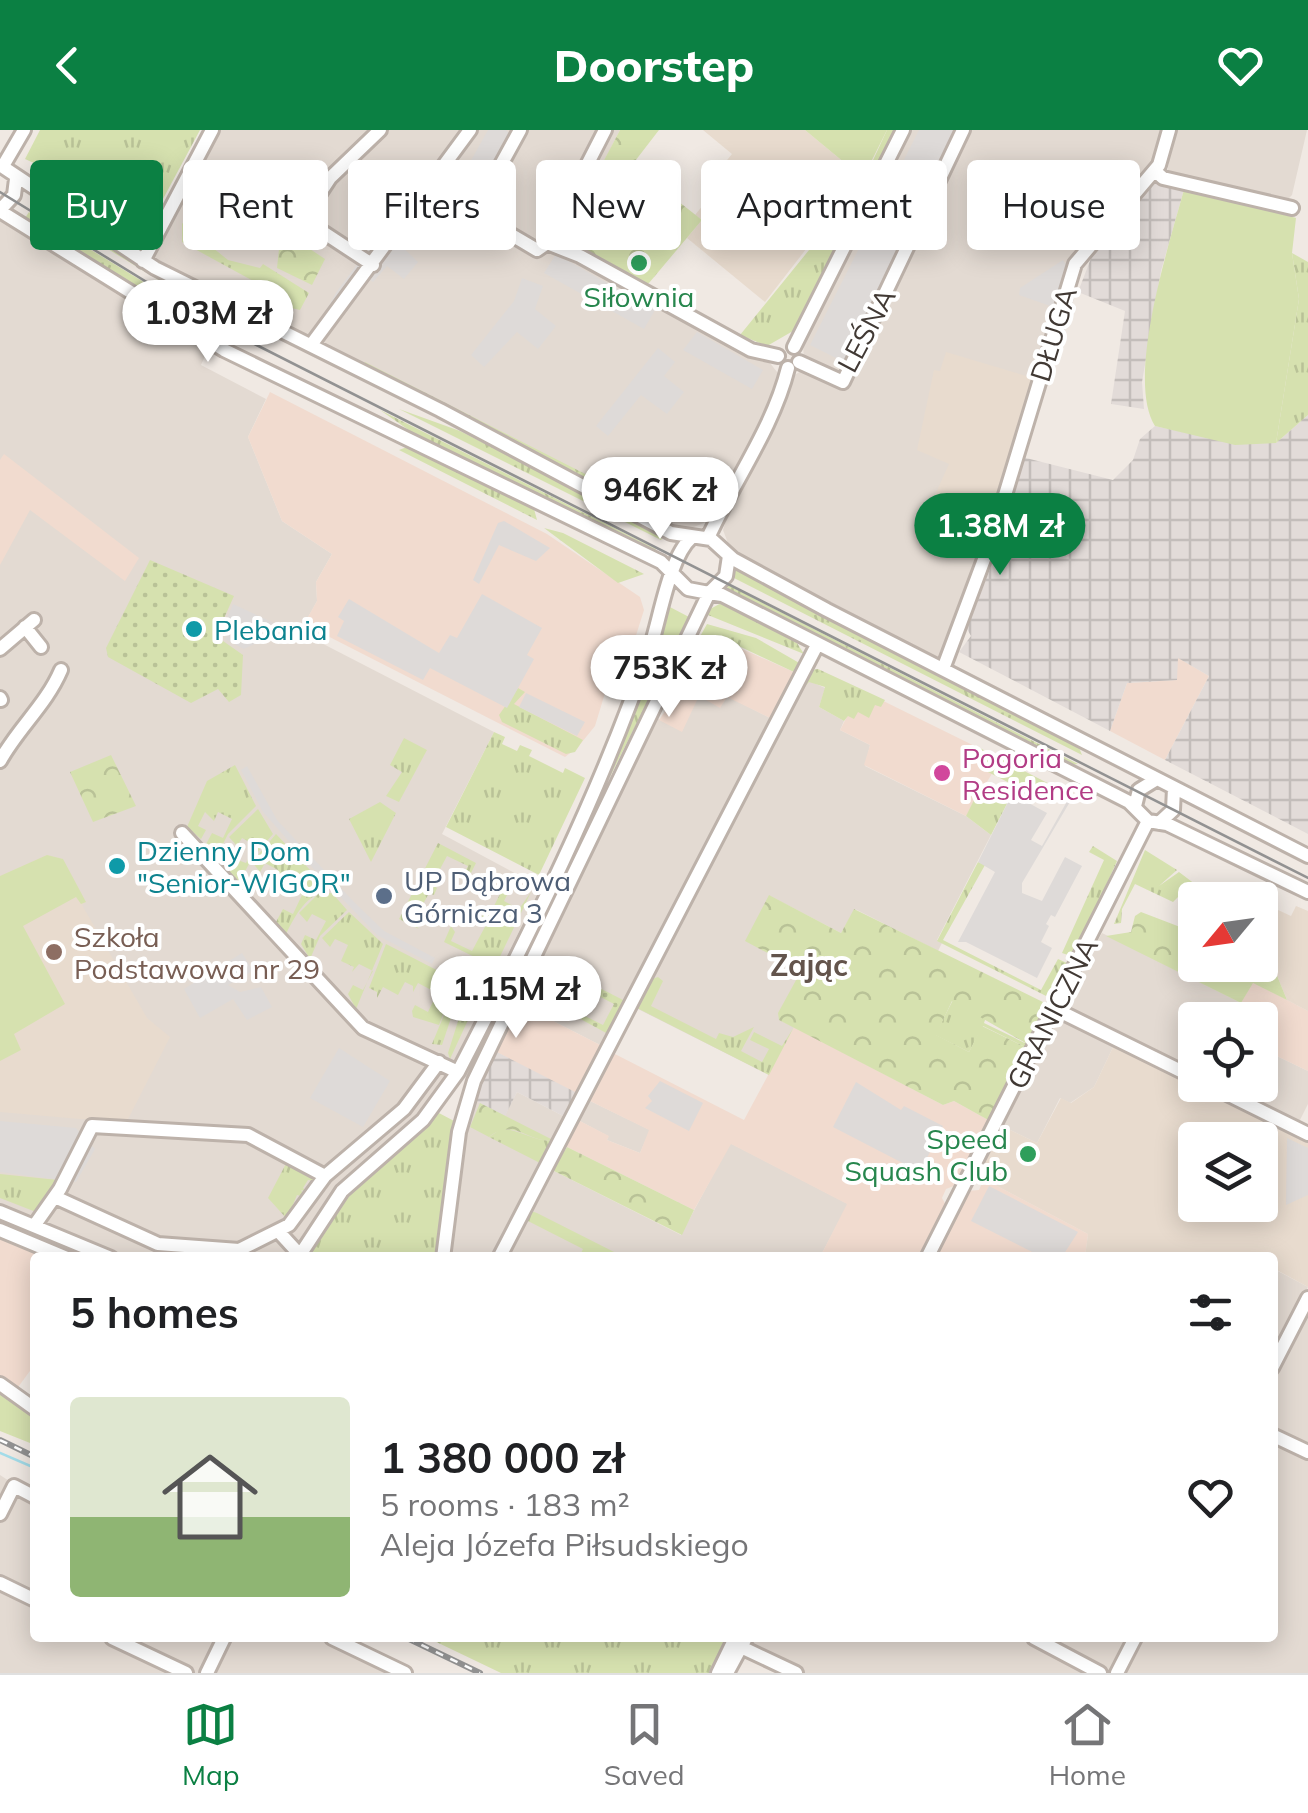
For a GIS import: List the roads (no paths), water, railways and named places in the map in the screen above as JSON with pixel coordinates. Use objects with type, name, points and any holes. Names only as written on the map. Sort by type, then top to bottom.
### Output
[{"type":"street","points":[[24,130],[1,166],[144,261],[658,526],[708,538],[729,556],[1308,856]]},
{"type":"street","points":[[144,261],[212,130]]},
{"type":"street","points":[[373,265],[303,219],[330,178],[380,130]]},
{"type":"street","points":[[447,160],[470,130]]},
{"type":"street","points":[[504,160],[520,130]]},
{"type":"street","points":[[590,160],[605,130]]},
{"type":"street","name":"LEŚNA","points":[[794,347],[903,130]]},
{"type":"street","name":"LEŚNA","points":[[793,365],[843,382],[963,130]]},
{"type":"street","name":"DŁUGA","points":[[943,668],[1002,506],[1075,264],[1155,171],[1170,130]]},
{"type":"street","points":[[1155,171],[1164,178],[1292,208]]},
{"type":"street","points":[[16,179],[14,195],[0,210],[224,350],[674,571],[688,588],[722,595],[1135,806],[1154,822],[1308,892]]},
{"type":"street","points":[[311,344],[383,250]]},
{"type":"street","points":[[565,250],[751,350],[778,356],[793,365]]},
{"type":"street","points":[[708,538],[730,488],[778,405],[793,365],[794,347],[785,347],[778,356]]},
{"type":"street","points":[[302,1252],[342,1191],[422,1120],[458,1072],[626,721],[678,552],[692,537]]},
{"type":"street","points":[[444,1252],[460,1132],[472,1083],[709,593],[724,580],[729,556]]},
{"type":"street","points":[[0,649],[29,624],[42,647]]},
{"type":"street","points":[[502,1252],[817,645]]},
{"type":"street","points":[[0,761],[17,731],[40,709],[61,670]]},
{"type":"street","points":[[1135,806],[1139,790],[1158,778]]},
{"type":"street","points":[[600,779],[614,786]]},
{"type":"street","points":[[1154,822],[1174,808],[1174,788]]},
{"type":"street","name":"GRANICZNA","points":[[930,1252],[1154,822]]},
{"type":"street","points":[[182,834],[364,1028],[458,1072]]},
{"type":"street","points":[[1055,1008],[1178,1070]]},
{"type":"street","points":[[54,1197],[130,1235],[183,1250],[239,1250],[279,1232],[297,1216],[325,1176],[385,1129],[417,1096],[439,1062]]},
{"type":"street","points":[[1243,1102],[1308,1134]]},
{"type":"street","points":[[34,1226],[92,1126],[248,1135],[325,1176]]},
{"type":"street","points":[[0,1212],[97,1252]]},
{"type":"street","points":[[0,1230],[53,1252]]},
{"type":"street","points":[[279,1232],[296,1252]]},
{"type":"street","points":[[1278,1356],[1308,1298]]},
{"type":"street","points":[[0,1384],[30,1405]]},
{"type":"street","points":[[1278,1438],[1308,1452]]},
{"type":"street","points":[[0,1514],[14,1486],[30,1494]]},
{"type":"street","points":[[0,1583],[30,1598]]},
{"type":"street","points":[[120,1642],[186,1673]]},
{"type":"street","points":[[206,1673],[222,1642]]},
{"type":"street","points":[[340,1642],[405,1673]]},
{"type":"street","points":[[718,1673],[739,1642]]},
{"type":"street","points":[[727,1673],[739,1642]]},
{"type":"street","points":[[743,1642],[796,1673]]},
{"type":"street","points":[[1042,1642],[1100,1673]]},
{"type":"street","points":[[1117,1673],[1133,1642]]},
{"type":"waterway","points":[[0,1453],[30,1466]]},
{"type":"tram line","points":[[0,192],[215,324],[1308,878]]},
{"type":"railway","points":[[0,1440],[30,1455]]},
{"type":"railway","points":[[415,1642],[480,1673]]},
{"type":"place","name":"Siłownia","points":[[639,263]]},
{"type":"place","name":"Plebania","points":[[194,629]]},
{"type":"place","name":"Pogoria Residence","points":[[942,773]]},
{"type":"place","name":"Dzienny Dom \"Senior-WIGOR\"","points":[[117,866]]},
{"type":"place","name":"UP Dąbrowa Górnicza 3","points":[[384,896]]},
{"type":"place","name":"Szkoła Podstawowa nr 29","points":[[54,952]]},
{"type":"place","name":"Speed Squash Club","points":[[1028,1154]]},
{"type":"district","name":"Zając","points":[[809,965]]}]
